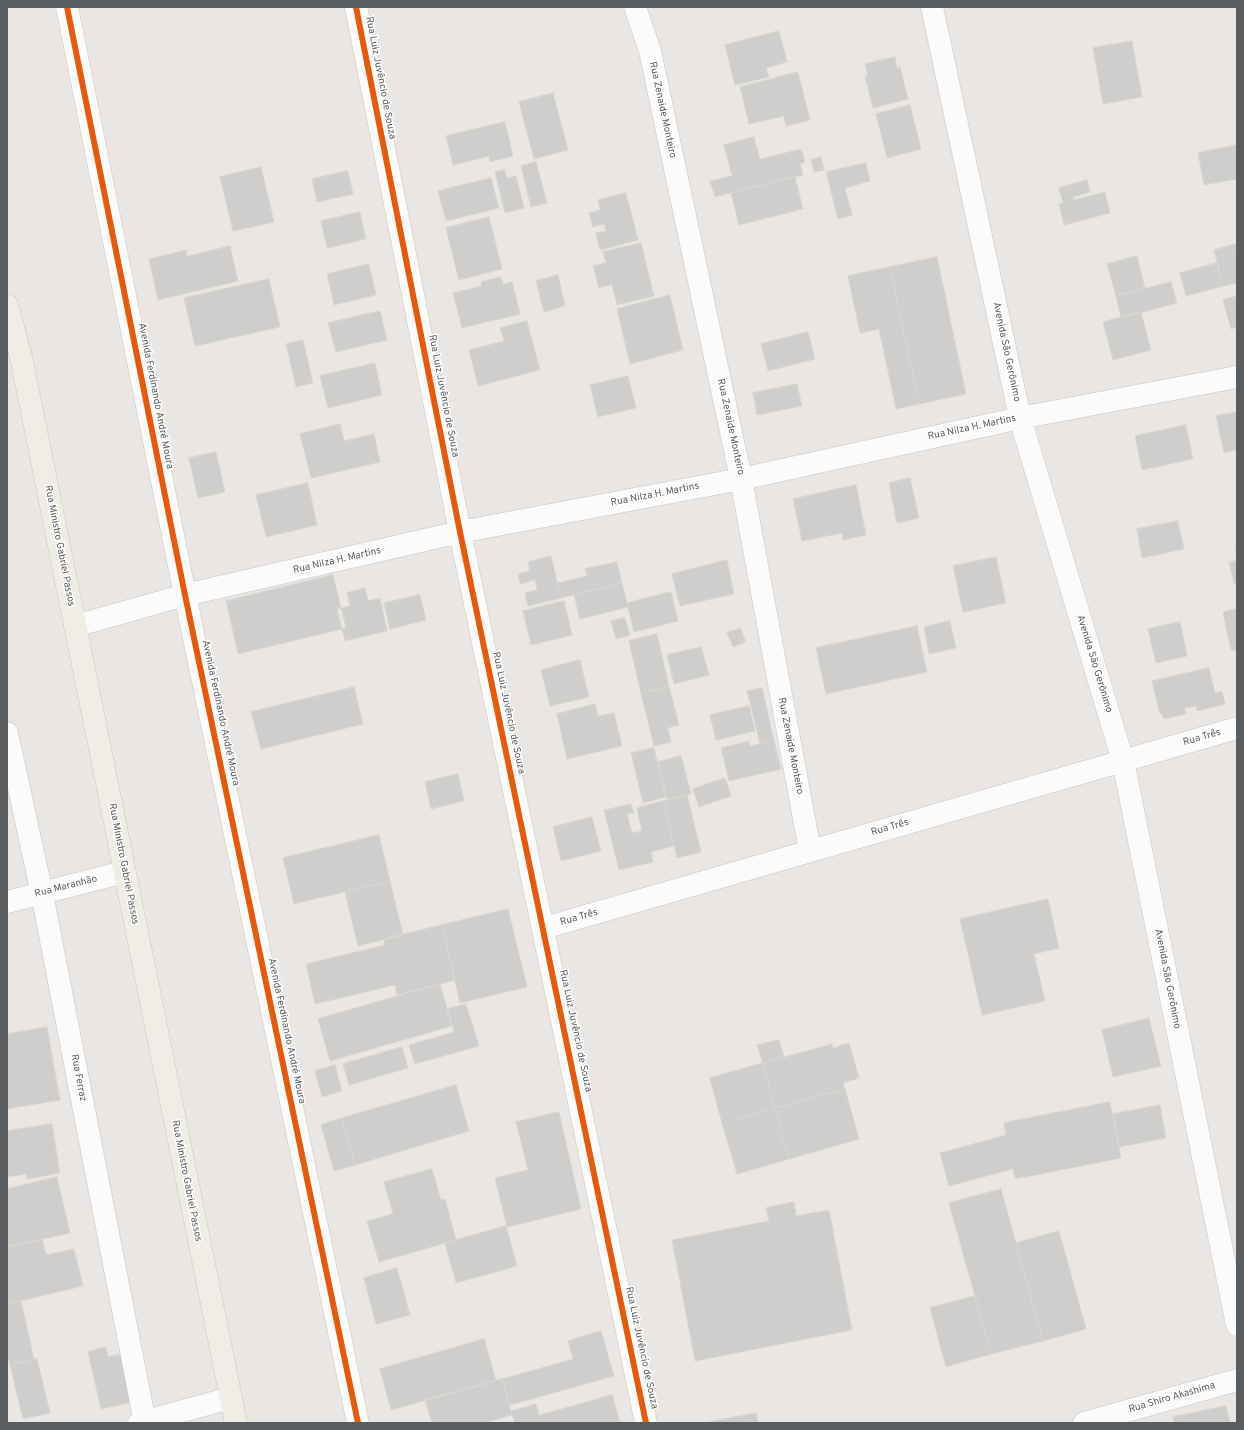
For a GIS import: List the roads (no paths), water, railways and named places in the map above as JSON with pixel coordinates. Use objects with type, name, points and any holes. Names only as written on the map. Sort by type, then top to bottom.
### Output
[{"type":"main road","name":"Rua Ministro Gabriel Passos","points":[[7,305],[21,357],[236,1423]]},
{"type":"main road","points":[[7,334],[21,357]]},
{"type":"street","name":"Avenida Ferdinando André Moura","points":[[67,7],[185,595],[358,1423]]},
{"type":"street","name":"Rua Luiz Juvêncio de Souza","points":[[356,7],[460,532],[544,928],[646,1423]]},
{"type":"street","name":"Rua Zenaide Monteiro","points":[[634,7],[650,51],[741,479],[810,851]]},
{"type":"street","name":"Avenida São Gerônimo","points":[[932,7],[1020,418],[1123,761],[1237,1325]]},
{"type":"street","name":"Rua Nilza H. Martins","points":[[75,626],[185,595],[460,532],[741,479],[1020,418],[1237,377]]},
{"type":"street","name":"Rua Três","points":[[544,928],[1237,728]]},
{"type":"street","name":"Rua Ferraz","points":[[7,733],[42,894],[143,1423]]},
{"type":"street","name":"Rua Maranhão","points":[[7,902],[124,872]]},
{"type":"street","name":"Rua Shiro Akashima","points":[[1084,1423],[1237,1380]]},
{"type":"street","points":[[143,1423],[230,1398]]}]
